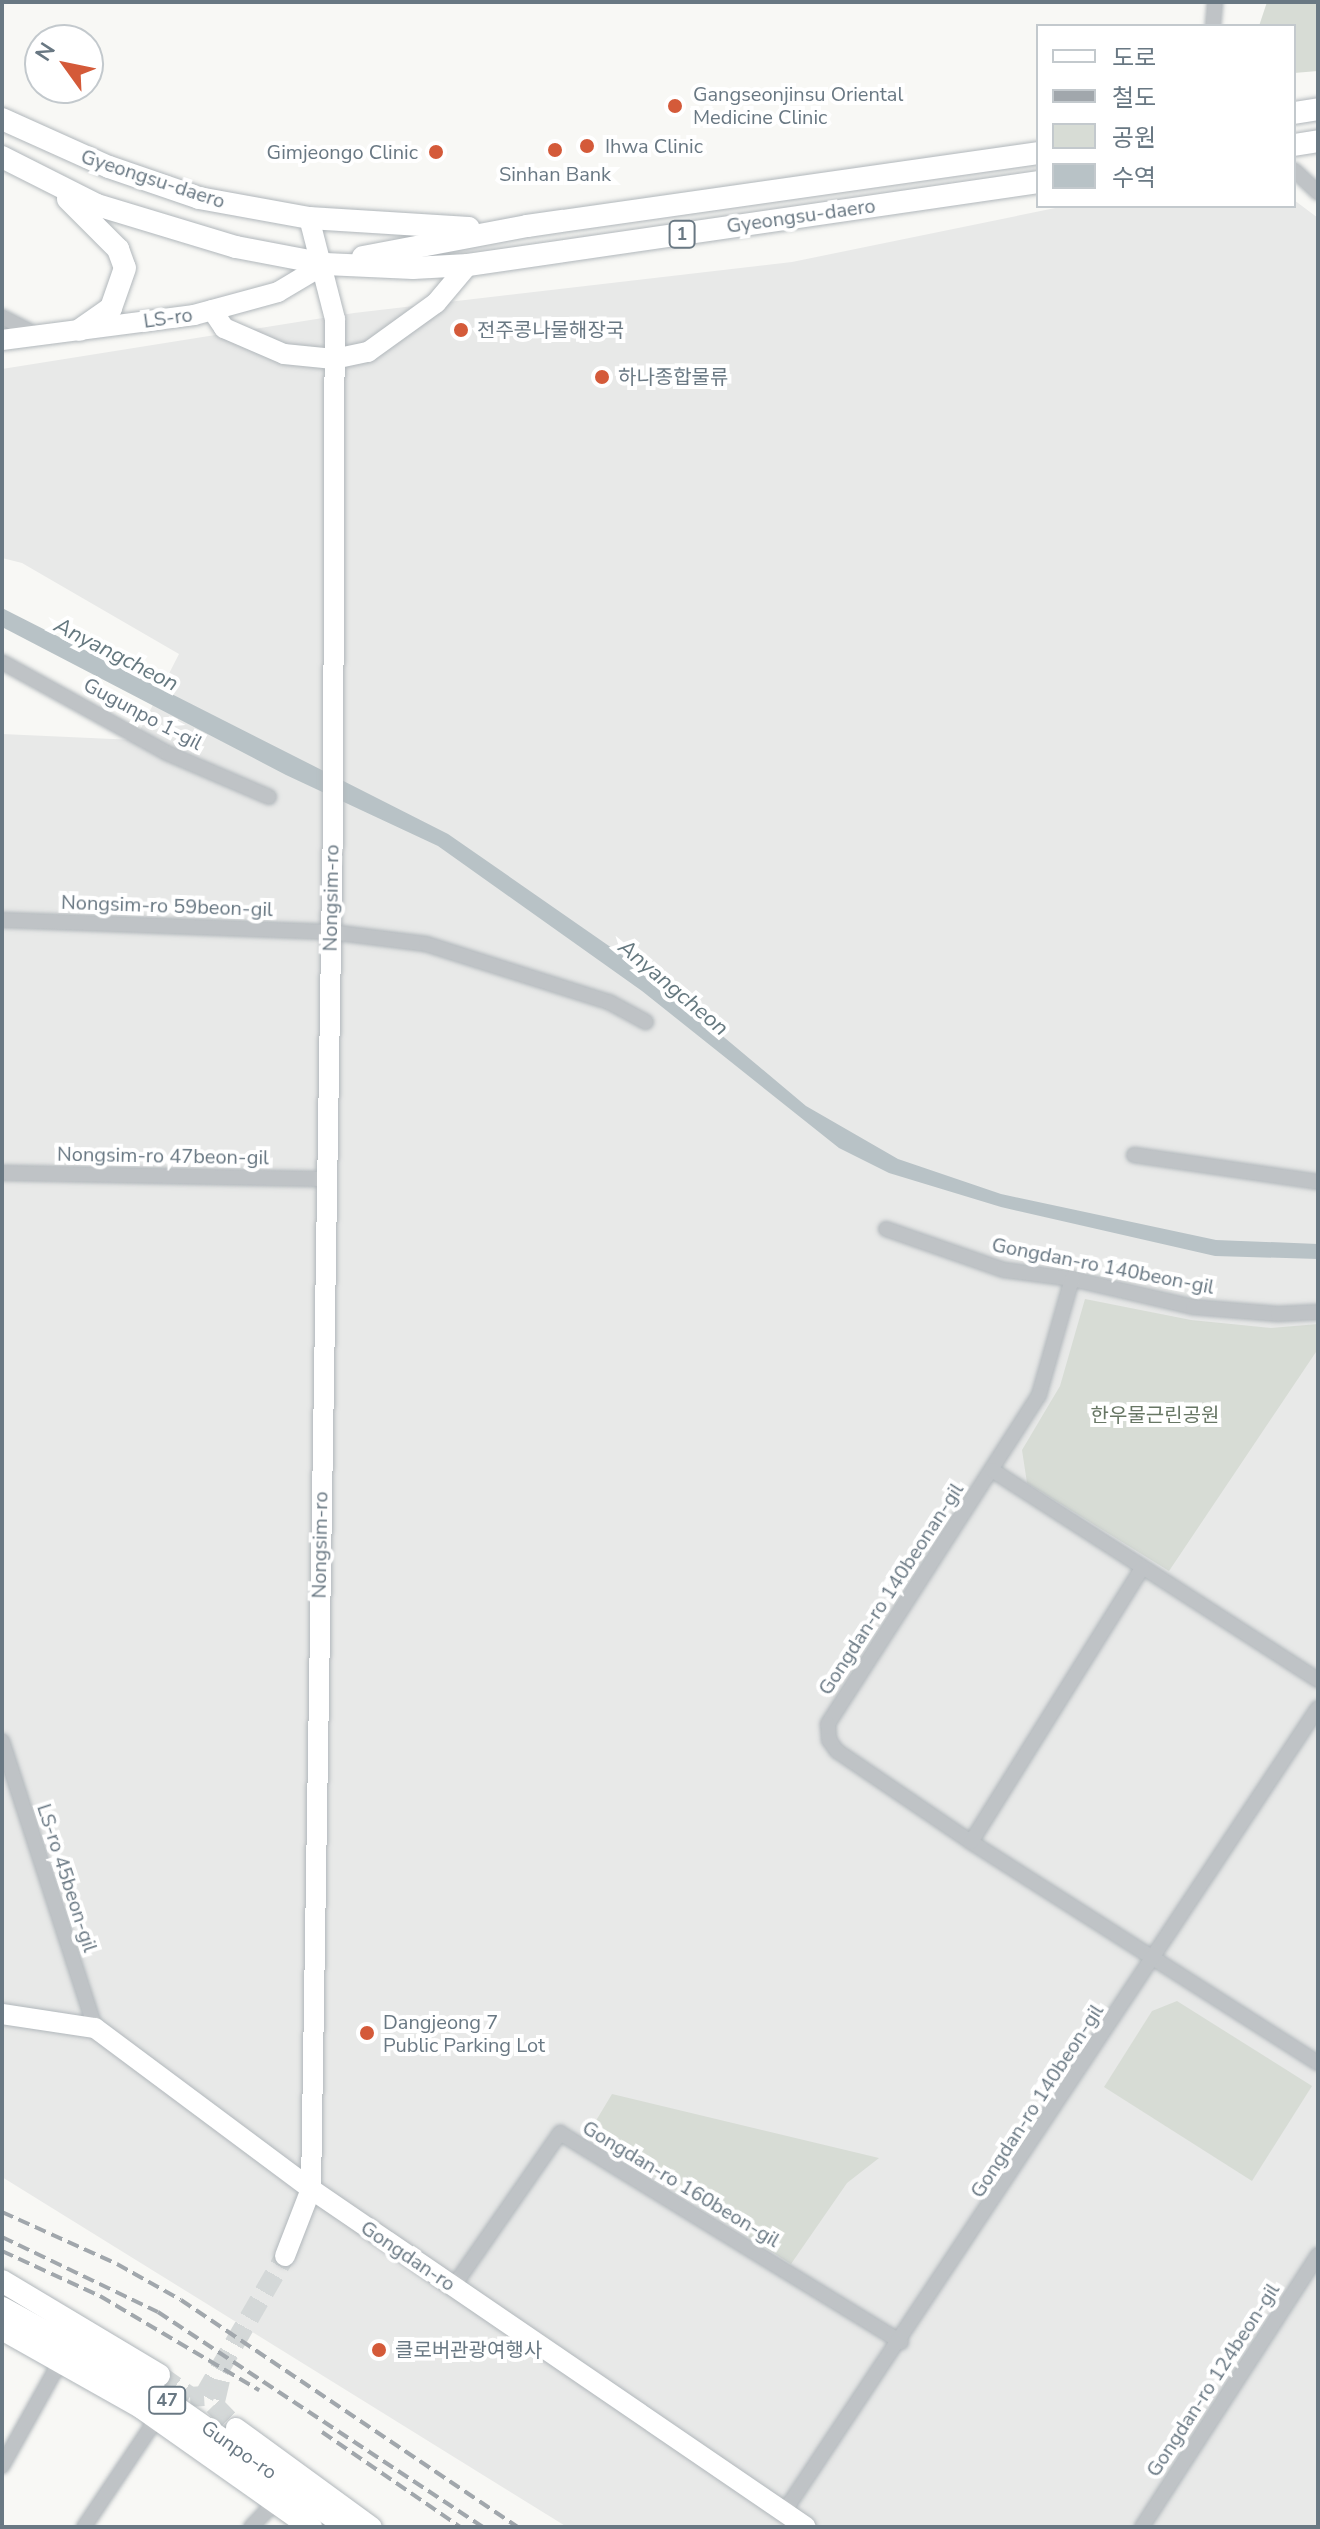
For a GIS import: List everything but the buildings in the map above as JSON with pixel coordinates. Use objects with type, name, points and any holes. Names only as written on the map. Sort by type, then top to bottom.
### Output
[{"type":"main road","points":[[1296,113],[1318,109]]},
{"type":"main road","name":"Gyeongsu-daero","points":[[2,119],[109,167],[199,198],[309,218],[503,230]]},
{"type":"main road","points":[[1296,145],[1318,141]]},
{"type":"main road","name":"Gyeongsu-daero","points":[[325,264],[503,230],[1036,153]]},
{"type":"main road","name":"Gyeongsu-daero","points":[[2,157],[46,180],[142,221],[325,264],[468,265],[1036,182]]},
{"type":"main road","points":[[46,180],[96,223],[118,249],[125,268],[111,308],[80,330]]},
{"type":"main road","points":[[2,2281],[159,2375]]},
{"type":"main road","name":"Gunpo-ro","points":[[2,2308],[153,2391],[347,2527]]},
{"type":"main road","name":"Gunpo-ro","points":[[2,2329],[61,2360],[157,2418],[311,2527]]},
{"type":"street","points":[[1213,24],[1215,2]]},
{"type":"street","points":[[1296,172],[1318,192]]},
{"type":"street","points":[[309,218],[325,264],[335,319],[334,359]]},
{"type":"street","name":"LS-ro","points":[[2,340],[212,310],[278,292],[325,264]]},
{"type":"street","points":[[212,310],[224,328],[284,354],[334,359],[368,352],[436,303],[468,265]]},
{"type":"street","points":[[2,317],[37,335]]},
{"type":"street","name":"Nongsim-ro","points":[[285,2256],[311,2189],[324,1179],[331,932],[334,359]]},
{"type":"street","name":"Gugunpo 1-gil","points":[[2,662],[167,753],[269,797]]},
{"type":"street","name":"Nongsim-ro 59beon-gil","points":[[2,920],[331,932],[426,944],[609,1002],[646,1022]]},
{"type":"street","points":[[1134,1155],[1318,1182]]},
{"type":"street","name":"Nongsim-ro 47beon-gil","points":[[2,1173],[324,1179]]},
{"type":"street","name":"Gongdan-ro 140beon-gil","points":[[886,1229],[1004,1270],[1072,1279],[1193,1307],[1318,1312]]},
{"type":"street","name":"Gongdan-ro 140beonan-gil","points":[[1072,1279],[1039,1395],[828,1724],[829,1740],[837,1751],[971,1842],[1318,2063]]},
{"type":"street","points":[[992,1470],[1318,1680]]},
{"type":"street","points":[[971,1842],[1142,1568]]},
{"type":"street","name":"Gongdan-ro 140beon-gil","points":[[784,2512],[901,2342],[1318,1708]]},
{"type":"street","name":"LS-ro 45beon-gil","points":[[2,1741],[95,2028]]},
{"type":"street","name":"Gongdan-ro","points":[[2,2014],[95,2028],[311,2189],[806,2527]]},
{"type":"street","name":"Gongdan-ro 160beon-gil","points":[[453,2287],[560,2133],[901,2342]]},
{"type":"street","name":"Gongdan-ro 124beon-gil","points":[[1142,2527],[1318,2255]]},
{"type":"street","points":[[2,2466],[61,2360]]},
{"type":"street","points":[[84,2527],[157,2418]]},
{"type":"street","points":[[236,2428],[372,2527]]},
{"type":"street","points":[[251,2527],[276,2501]]},
{"type":"shaded area","points":[[1296,202],[1318,218],[1318,2527],[567,2527],[2,2177],[2,734],[135,740],[179,654],[22,563],[2,558],[2,369],[354,313],[792,262],[1055,208],[1296,208]]},
{"type":"green space","points":[[1267,2],[1318,2],[1318,71],[1296,73],[1296,24],[1260,24]]},
{"type":"green space","name":"한우물근린공원","points":[[1085,1299],[1191,1320],[1271,1328],[1318,1324],[1318,1349],[1169,1571],[1027,1483],[1022,1450],[1060,1386]]},
{"type":"green space","points":[[1177,2001],[1312,2086],[1252,2181],[1104,2087],[1152,2011]]},
{"type":"green space","points":[[612,2094],[879,2158],[847,2183],[791,2264],[588,2134]]},
{"type":"water","points":[[2,608],[448,834],[645,971],[806,1106],[898,1159],[1001,1194],[1216,1240],[1318,1244],[1318,1259],[1215,1256],[1001,1207],[889,1173],[839,1148],[642,991],[438,846],[286,775],[2,627]]},
{"type":"tunnel","points":[[159,2375],[190,2397],[204,2396],[285,2256]]},
{"type":"tunnel","points":[[220,2380],[214,2405],[236,2428]]},
{"type":"railway","points":[[2,2212],[117,2264],[181,2300],[518,2527]]},
{"type":"railway","points":[[2,2237],[158,2312],[483,2527]]},
{"type":"railway","points":[[2,2251],[100,2296],[259,2390]]},
{"type":"railway","points":[[322,2432],[460,2527]]},
{"type":"place","name":"Gangseonjinsu Oriental Medicine Clinic","points":[[675,106]]},
{"type":"place","name":"Ihwa Clinic","points":[[587,146]]},
{"type":"place","name":"Sinhan Bank","points":[[555,150]]},
{"type":"place","name":"Gimjeongo Clinic","points":[[436,152]]},
{"type":"place","name":"전주콩나물해장국","points":[[461,330]]},
{"type":"place","name":"하나종합물류","points":[[602,377]]},
{"type":"place","name":"Dangjeong 7 Public Parking Lot","points":[[367,2033]]},
{"type":"place","name":"클로버관광여행사","points":[[379,2350]]},
{"type":"water label","name":"Anyangcheon","points":[[116,655]]},
{"type":"water label","name":"Anyangcheon","points":[[673,988]]}]
